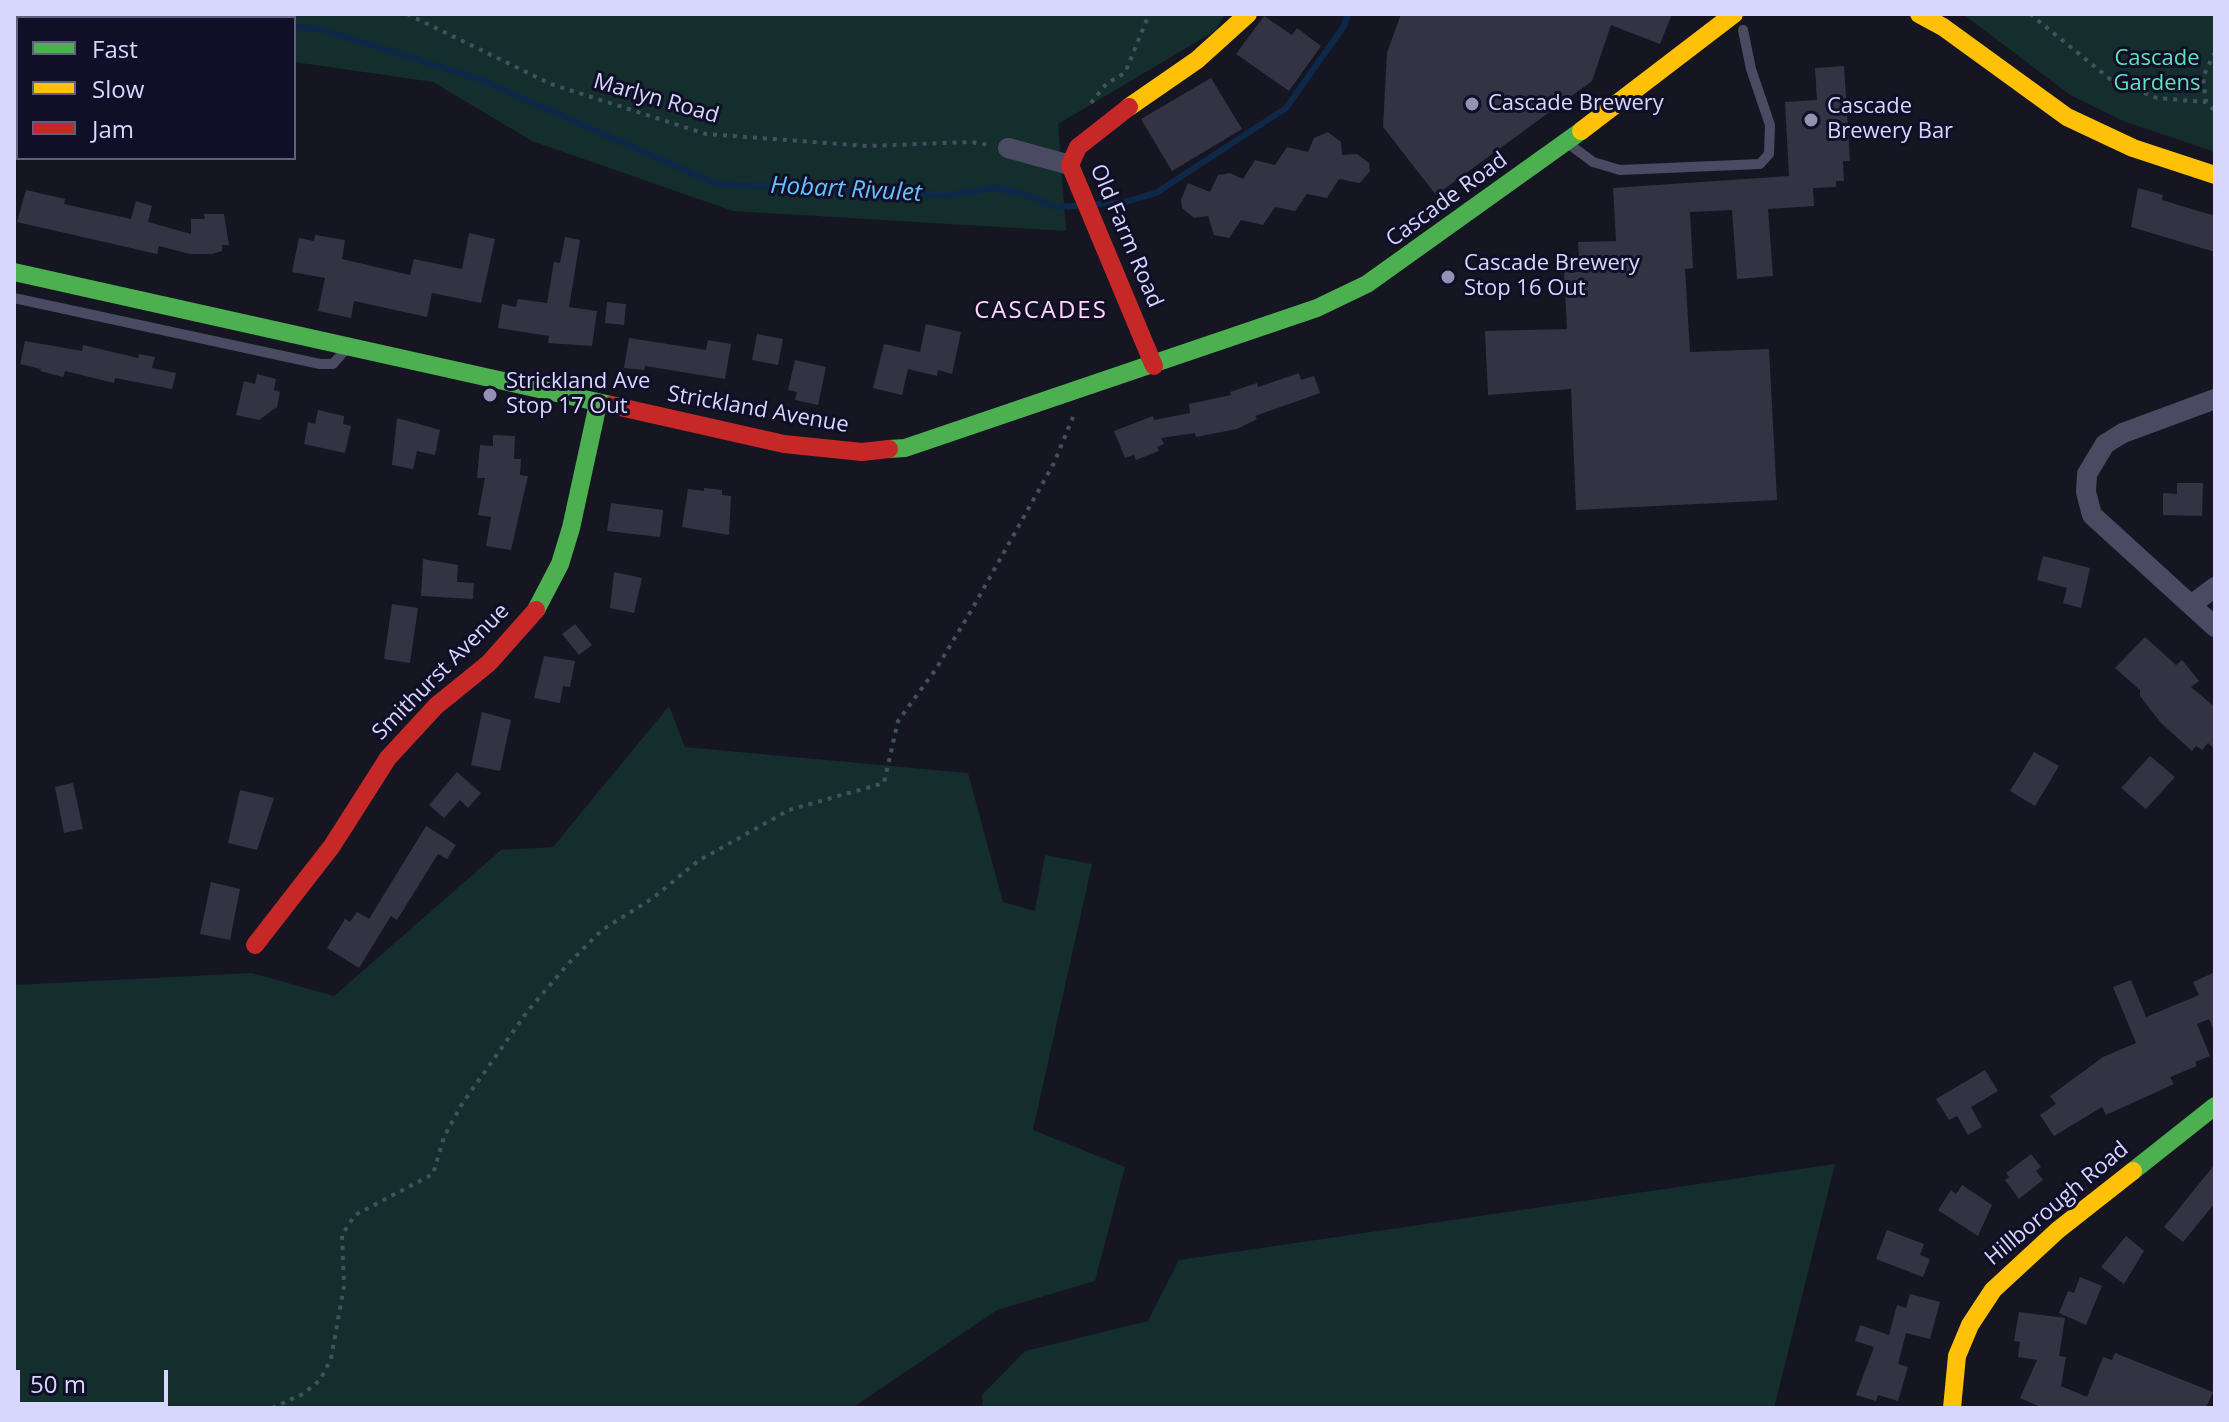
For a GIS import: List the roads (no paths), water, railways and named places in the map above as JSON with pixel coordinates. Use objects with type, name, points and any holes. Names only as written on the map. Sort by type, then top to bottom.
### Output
[{"type":"street","name":"Old Farm Road","points":[[1154,366],[1097,222],[1070,165],[1078,147],[1221,42],[1248,14]]},
{"type":"street","points":[[1919,14],[1960,38],[2067,117],[2133,148],[2215,175]]},
{"type":"street","name":"Cascade Road","points":[[1154,366],[1317,308],[1367,284],[1412,256],[1739,22]]},
{"type":"street","points":[[1008,148],[1070,165]]},
{"type":"street","name":"Strickland Avenue","points":[[14,272],[598,404],[798,446],[862,452],[936,440],[1154,366]]},
{"type":"street","points":[[2215,399],[2123,433],[2105,444],[2087,474],[2086,492],[2092,515],[2215,627]]},
{"type":"street","name":"Smithurst Avenue","points":[[255,945],[325,856],[388,758],[407,735],[489,663],[535,611],[560,564],[571,528],[598,404]]},
{"type":"street","points":[[2191,605],[2215,587]]},
{"type":"street","name":"Hillborough Road","points":[[1952,1408],[1957,1356],[1970,1325],[1993,1290],[2027,1256],[2215,1106]]},
{"type":"lane","points":[[1568,142],[1593,162],[1620,170],[1760,164],[1769,154],[1770,125],[1739,22]]},
{"type":"lane","points":[[14,298],[320,364],[333,364],[348,346]]},
{"type":"waterway","name":"Hobart Rivulet","points":[[203,14],[218,16]]},
{"type":"waterway","name":"Hobart Rivulet","points":[[1096,204],[1121,203],[1156,193],[1286,108],[1344,26],[1348,14]]},
{"type":"waterway","name":"Hobart Rivulet","points":[[296,26],[324,30],[479,79],[716,184],[951,195],[994,188],[1025,194],[1055,207],[1076,206]]},
{"type":"place","name":"Cascade Brewery","points":[[1472,104]]},
{"type":"place","name":"Cascade Brewery Bar","points":[[1811,120]]},
{"type":"place","name":"Cascade Brewery Stop 16 Out","points":[[1448,277]]},
{"type":"place","name":"Strickland Ave Stop 17 Out","points":[[490,395]]},
{"type":"district","name":"CASCADES","points":[[1041,311]]},
{"type":"park label","name":"Cascade Gardens","points":[[2157,72]]}]
